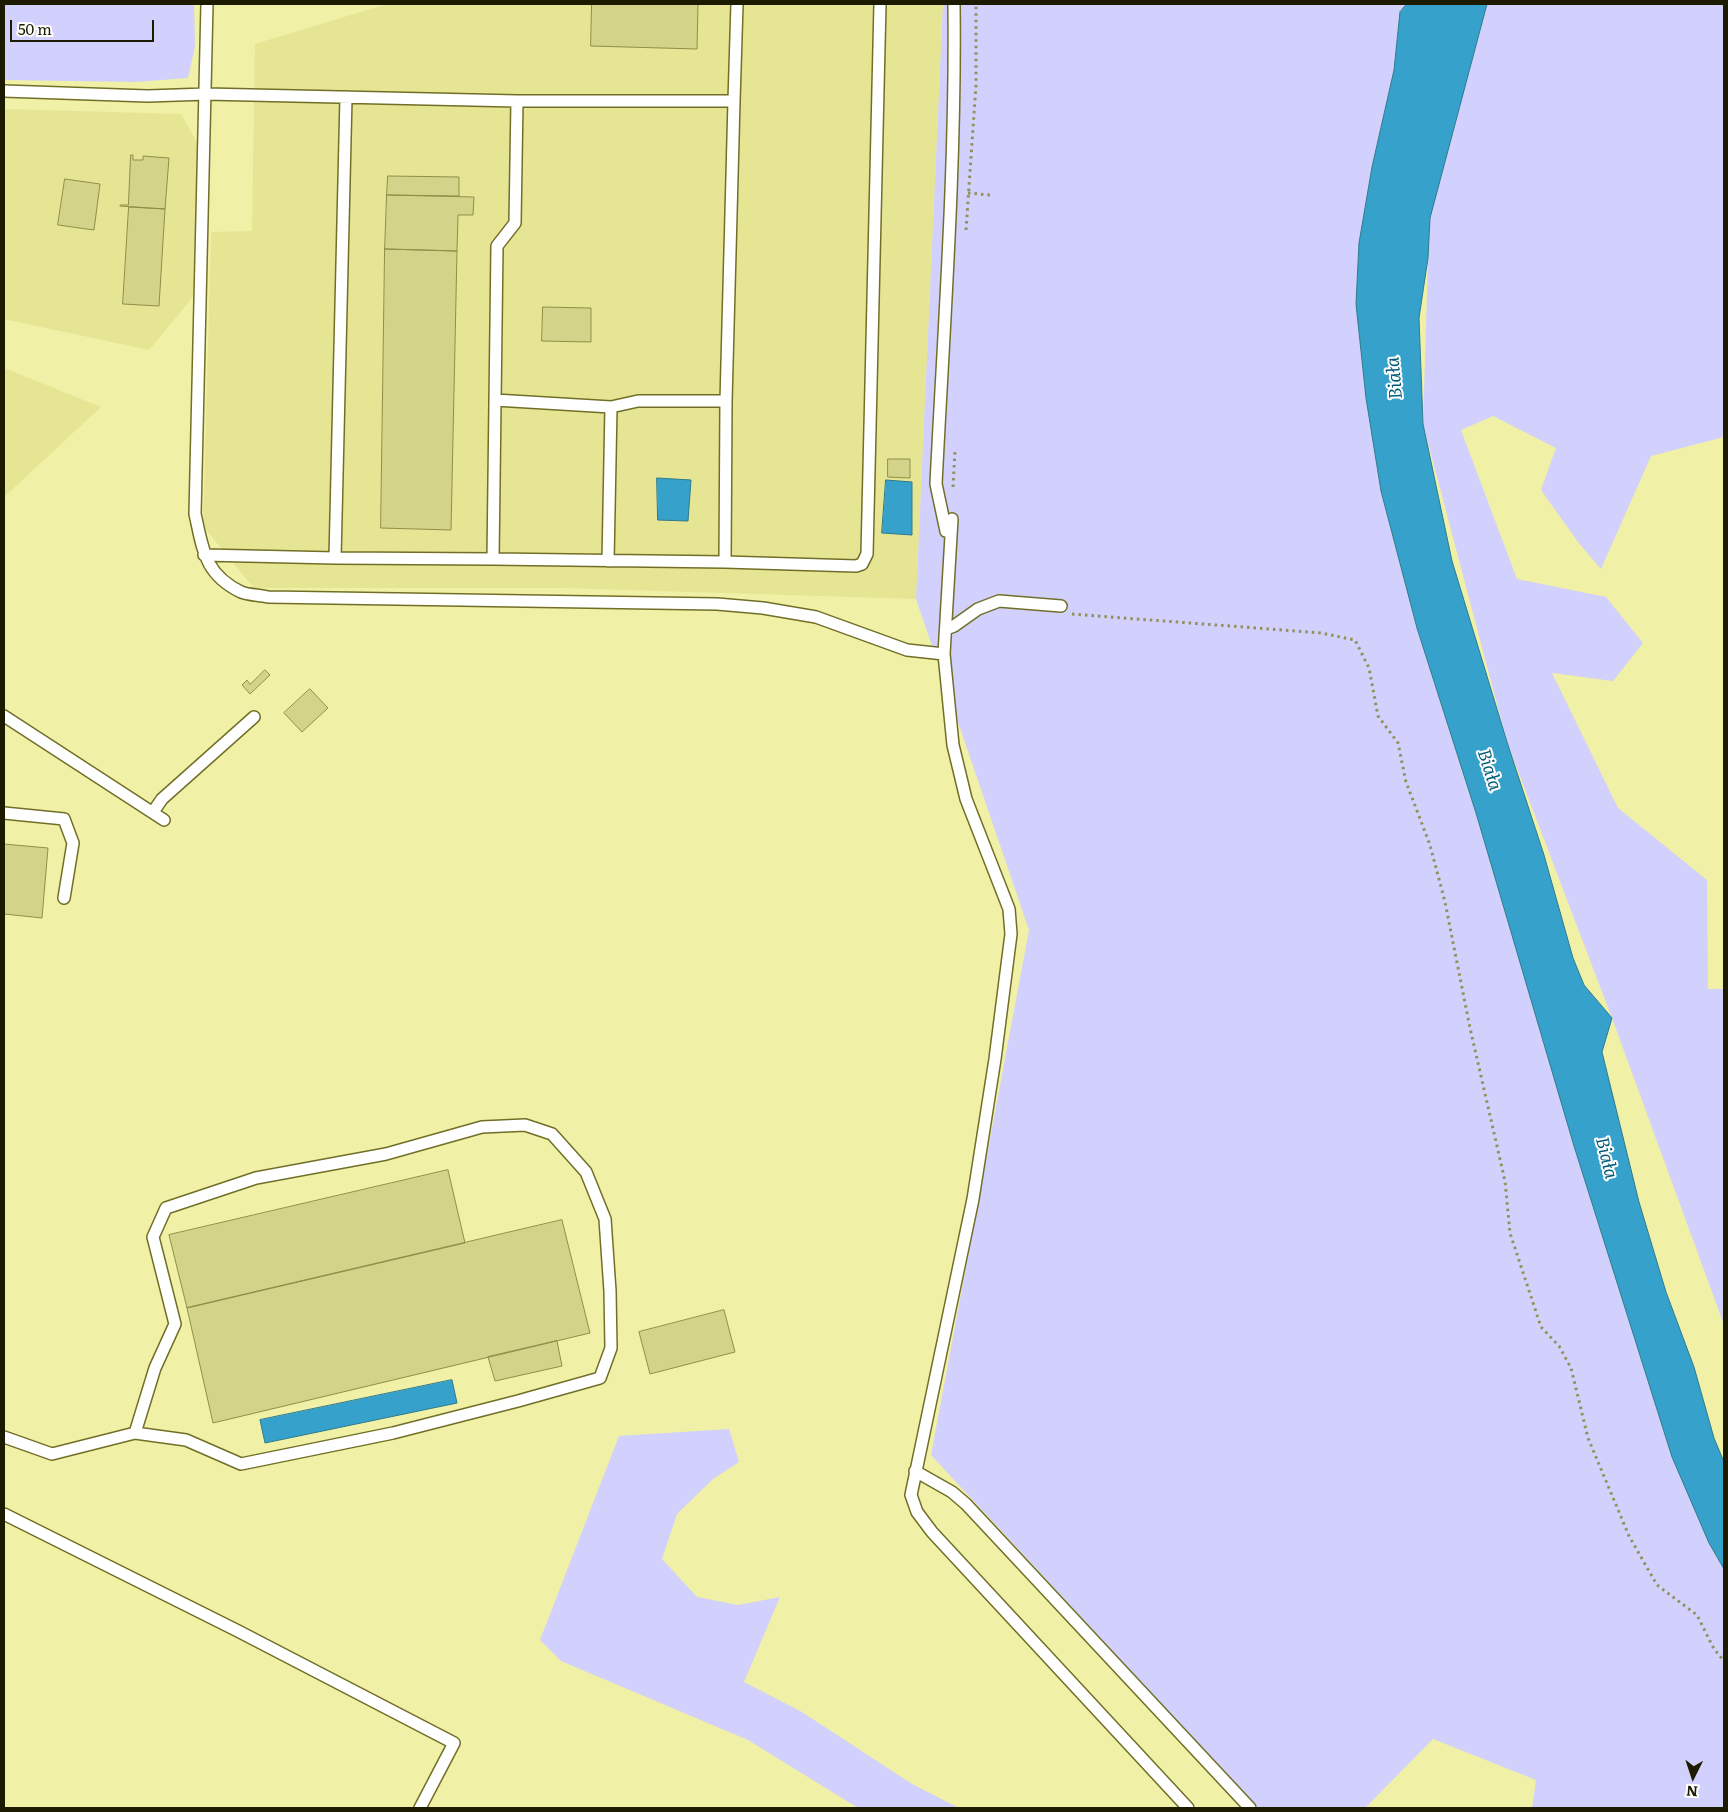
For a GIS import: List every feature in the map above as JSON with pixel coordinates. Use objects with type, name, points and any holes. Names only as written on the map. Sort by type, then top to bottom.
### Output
[{"type":"lane","points":[[207,4],[195,514],[204,555],[214,573],[242,592],[268,597],[717,604],[763,608],[816,617],[907,650],[944,654]]},
{"type":"lane","points":[[724,562],[726,401],[737,4]]},
{"type":"lane","points":[[204,555],[724,562],[856,566],[862,564],[867,554],[880,4]]},
{"type":"lane","points":[[951,531],[946,531],[936,484],[951,193],[955,82],[954,4]]},
{"type":"lane","points":[[4,92],[148,96],[206,94],[517,100],[734,101]]},
{"type":"lane","points":[[335,558],[346,97]]},
{"type":"lane","points":[[493,559],[496,246],[515,223],[517,100]]},
{"type":"lane","points":[[495,400],[611,407],[638,401],[726,401]]},
{"type":"lane","points":[[608,561],[611,407]]},
{"type":"lane","points":[[952,518],[944,654],[953,745],[966,799],[1009,909],[1011,934],[995,1059],[973,1199],[911,1495],[917,1512],[932,1532],[1188,1808]]},
{"type":"lane","points":[[946,629],[954,626],[978,610],[999,601],[1061,606]]},
{"type":"lane","points":[[4,716],[164,820]]},
{"type":"lane","points":[[153,812],[162,799],[254,717]]},
{"type":"lane","points":[[4,813],[64,819],[73,843],[64,898]]},
{"type":"lane","points":[[4,1437],[52,1454],[135,1433],[186,1440],[241,1464],[393,1433],[600,1378],[611,1348],[610,1291],[605,1219],[586,1172],[552,1134],[525,1125],[482,1127],[386,1154],[256,1178],[166,1208],[153,1238],[175,1324],[155,1368],[135,1433]]},
{"type":"lane","points":[[915,1471],[952,1492],[966,1504],[1250,1808]]},
{"type":"lane","points":[[944,1487],[941,1492],[947,1500]]},
{"type":"lane","points":[[4,1514],[238,1631],[454,1744],[420,1808]]},
{"type":"path","points":[[966,193],[990,195]]},
{"type":"path","points":[[1061,606],[1064,613],[1321,633],[1355,640],[1369,668],[1378,716],[1398,743],[1406,782],[1433,855],[1446,902],[1470,1028],[1505,1180],[1510,1233],[1541,1326],[1559,1346],[1571,1368],[1588,1438],[1629,1536],[1657,1585],[1697,1615],[1714,1650],[1724,1661]]},
{"type":"shaded area","points":[[4,4],[194,4],[195,46],[188,78],[135,82],[4,80]]},
{"type":"shaded area","points":[[387,4],[943,4],[916,599],[564,588],[254,588],[203,526],[211,232],[252,231],[255,44]]},
{"type":"shaded area","points":[[943,4],[1407,4],[1400,12],[1394,70],[1372,167],[1359,243],[1356,304],[1366,398],[1381,491],[1417,628],[1476,813],[1574,1146],[1672,1457],[1709,1543],[1724,1569],[1724,1808],[1532,1808],[1536,1780],[1433,1739],[1365,1808],[1258,1808],[931,1455],[1029,930],[916,599]]},
{"type":"shaded area","points":[[1436,4],[1724,4],[1724,437],[1651,456],[1601,569],[1578,542],[1541,490],[1556,448],[1493,416],[1461,430],[1517,579],[1606,597],[1643,643],[1613,681],[1552,673],[1618,808],[1707,880],[1708,989],[1724,989],[1724,1325],[1612,1018],[1507,742],[1423,424]]},
{"type":"shaded area","points":[[4,109],[181,114],[198,144],[193,297],[149,350],[4,319]]},
{"type":"shaded area","points":[[4,368],[101,407],[4,497]]},
{"type":"shaded area","points":[[729,1429],[739,1462],[713,1479],[677,1514],[662,1559],[697,1597],[738,1605],[780,1597],[744,1682],[802,1712],[912,1784],[959,1808],[858,1808],[748,1740],[561,1661],[540,1640],[619,1436]]},
{"type":"water","name":"Biała","points":[[1407,4],[1487,4],[1430,218],[1428,258],[1419,318],[1423,424],[1452,561],[1507,742],[1544,855],[1573,958],[1584,985],[1612,1018],[1602,1052],[1639,1202],[1666,1292],[1694,1367],[1714,1438],[1724,1462],[1724,1569],[1709,1543],[1672,1457],[1574,1146],[1476,813],[1417,628],[1381,491],[1366,398],[1356,304],[1359,243],[1372,167],[1394,70],[1400,12]]},
{"type":"water","points":[[657,478],[691,480],[688,521],[658,520]]},
{"type":"water","points":[[886,480],[912,482],[912,535],[882,533]]},
{"type":"water","points":[[452,1380],[457,1403],[265,1443],[260,1420]]},
{"type":"building","points":[[592,4],[698,4],[697,49],[591,46]]},
{"type":"building","points":[[131,155],[133,155],[133,160],[143,160],[143,156],[169,158],[165,209],[120,206],[128,205]]},
{"type":"building","points":[[388,176],[459,177],[459,196],[387,195]]},
{"type":"building","points":[[65,179],[100,184],[94,230],[58,225]]},
{"type":"building","points":[[387,195],[474,197],[473,215],[458,215],[457,251],[385,249]]},
{"type":"building","points":[[129,207],[165,209],[159,306],[123,304]]},
{"type":"building","points":[[385,249],[457,251],[451,530],[381,528]]},
{"type":"building","points":[[543,307],[591,308],[591,342],[542,341]]},
{"type":"building","points":[[888,459],[910,459],[910,478],[888,477]]},
{"type":"building","points":[[265,670],[270,675],[250,694],[242,685],[247,680],[250,684]]},
{"type":"building","points":[[310,689],[328,708],[302,732],[284,713]]},
{"type":"building","points":[[4,844],[48,848],[42,918],[4,914]]},
{"type":"building","points":[[448,1170],[465,1243],[187,1308],[169,1235]]},
{"type":"building","points":[[562,1220],[590,1333],[213,1423],[187,1308]]},
{"type":"building","points":[[724,1310],[735,1352],[650,1374],[639,1332]]},
{"type":"building","points":[[557,1341],[562,1366],[495,1381],[488,1357]]}]
